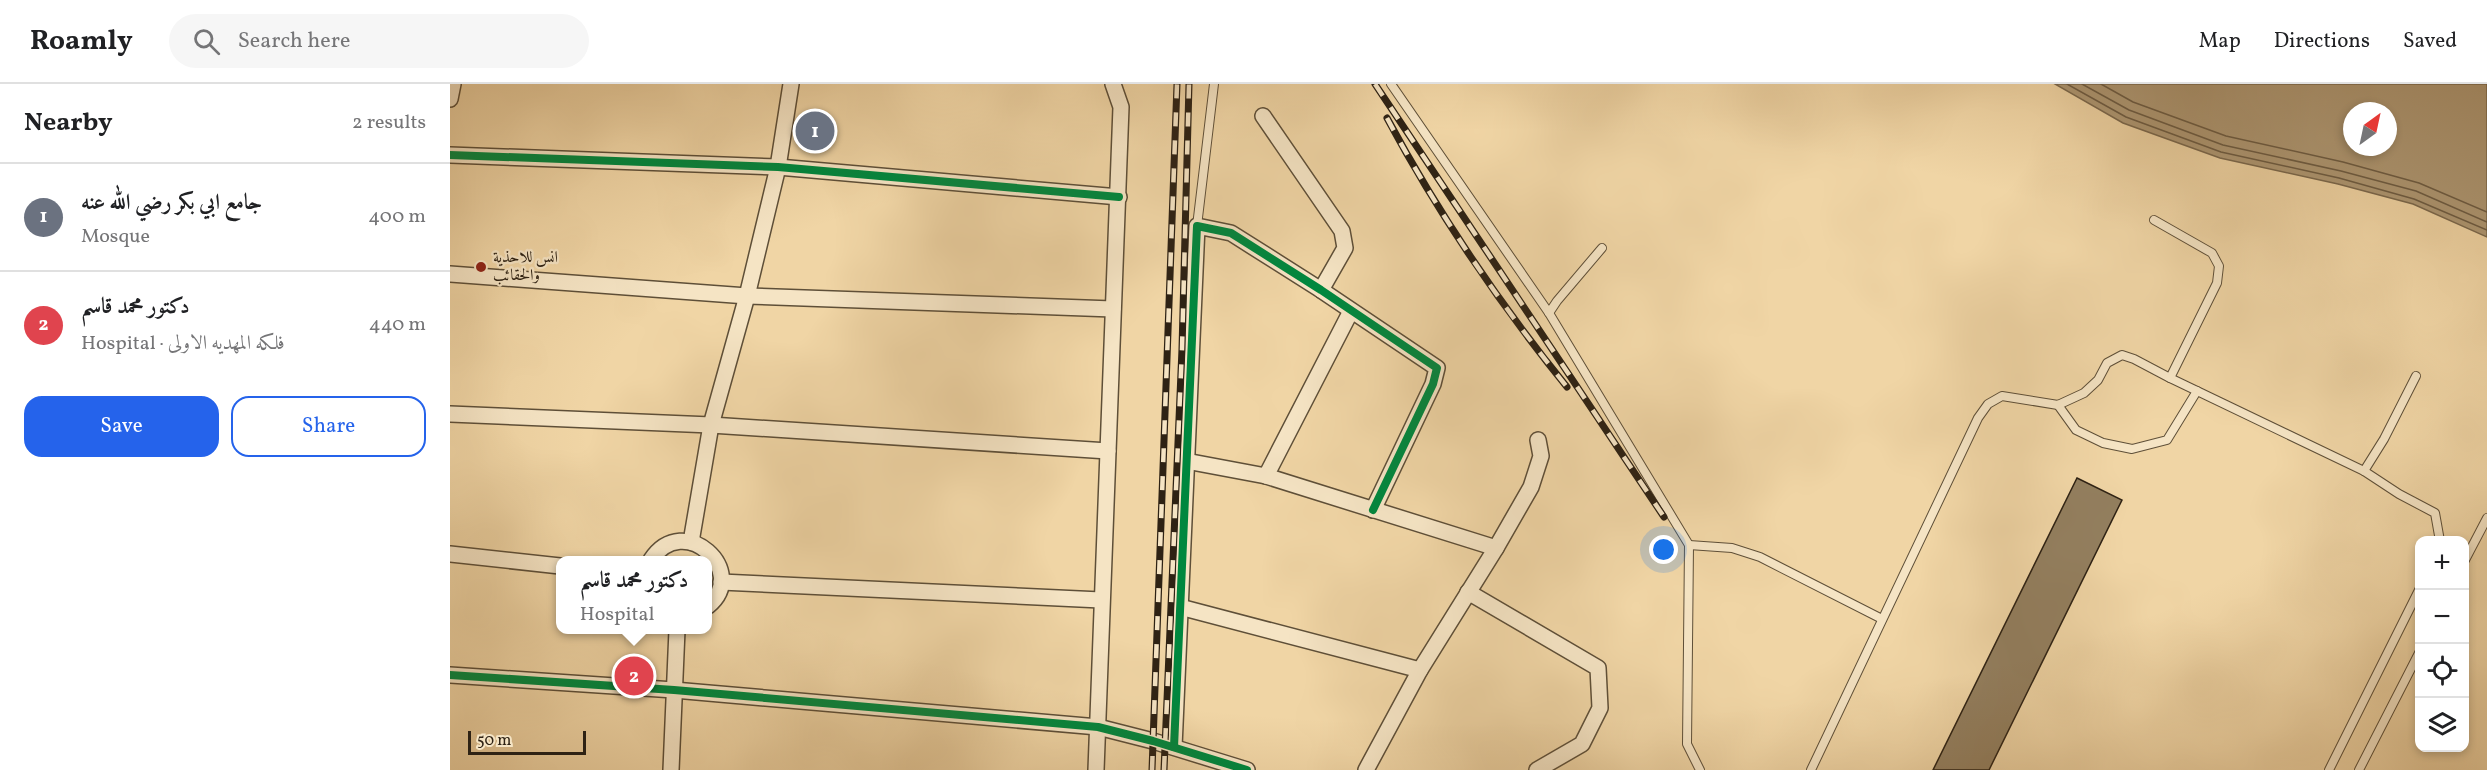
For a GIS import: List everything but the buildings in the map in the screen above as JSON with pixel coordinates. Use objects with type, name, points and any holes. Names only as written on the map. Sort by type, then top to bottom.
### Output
[{"type":"street","points":[[450,99],[453,84]]},
{"type":"street","points":[[691,542],[711,425],[747,296],[778,167],[791,84]]},
{"type":"street","points":[[1096,770],[1101,600],[1119,197],[1121,107],[1113,84]]},
{"type":"street","points":[[1263,116],[1342,231],[1345,248],[1322,290]]},
{"type":"street","points":[[450,155],[778,167],[1119,197]]},
{"type":"street","points":[[1174,747],[1197,226],[1231,233],[1433,364],[1437,372],[1372,510]]},
{"type":"street","points":[[450,274],[747,296],[1113,309]]},
{"type":"street","points":[[1266,476],[1351,311]]},
{"type":"street","points":[[450,414],[711,425],[1108,451]]},
{"type":"street","points":[[1366,770],[1420,670],[1531,487],[1541,456],[1538,440]]},
{"type":"street","points":[[1186,461],[1266,476],[1496,548]]},
{"type":"street","points":[[654,556],[666,546],[678,542],[691,542],[701,546],[711,556]]},
{"type":"street","points":[[450,554],[556,565]]},
{"type":"street","points":[[712,557],[720,571],[721,582],[712,601]]},
{"type":"street","points":[[721,582],[1101,600]]},
{"type":"street","points":[[1468,592],[1598,668],[1600,708],[1582,744],[1537,770]]},
{"type":"street","points":[[1180,607],[1420,670]]},
{"type":"street","points":[[671,770],[677,634]]},
{"type":"street","points":[[450,675],[674,690],[1098,727],[1174,747],[1246,770]]},
{"type":"lane","points":[[1197,226],[1214,84]]},
{"type":"lane","points":[[1390,84],[1549,313],[1689,545],[1687,744],[1700,770]]},
{"type":"lane","points":[[2154,220],[2212,253],[2218,266],[2217,283],[2170,378]]},
{"type":"lane","points":[[1549,313],[1602,248]]},
{"type":"lane","points":[[1811,770],[1978,418],[1988,404],[2002,396],[2058,405],[2085,393],[2098,380],[2107,363],[2122,355],[2364,471],[2434,513],[2439,536]]},
{"type":"lane","points":[[2364,471],[2384,439],[2416,376]]},
{"type":"lane","points":[[2058,405],[2076,430],[2103,443],[2132,449],[2167,440],[2197,391]]},
{"type":"lane","points":[[2469,552],[2487,518]]},
{"type":"lane","points":[[1689,545],[1732,548],[1760,556],[1882,619]]},
{"type":"lane","points":[[2329,770],[2419,590]]},
{"type":"lane","points":[[2359,770],[2415,661]]},
{"type":"water","points":[[2055,84],[2487,84],[2487,237],[2413,204],[2338,184],[2220,158],[2123,123]]},
{"type":"railway","points":[[1152,770],[1177,84]]},
{"type":"railway","points":[[1164,770],[1182,349],[1189,84]]},
{"type":"railway","points":[[1375,84],[1664,517]]},
{"type":"railway","points":[[1387,118],[1448,223],[1517,323],[1567,387]]},
{"type":"cycle path","points":[[450,155],[778,167],[1119,197]]},
{"type":"cycle path","points":[[1174,747],[1197,226],[1231,233],[1437,368],[1433,384],[1373,510]]},
{"type":"cycle path","points":[[450,675],[674,690],[1098,727],[1247,770]]},
{"type":"place","name":"جامع ابي بكر رضي الله عنه","points":[[815,131]]},
{"type":"place","name":"انس للاحذية والحقائب","points":[[481,267]]},
{"type":"place","name":"دكتور محمد قاسم","points":[[634,676]]}]
